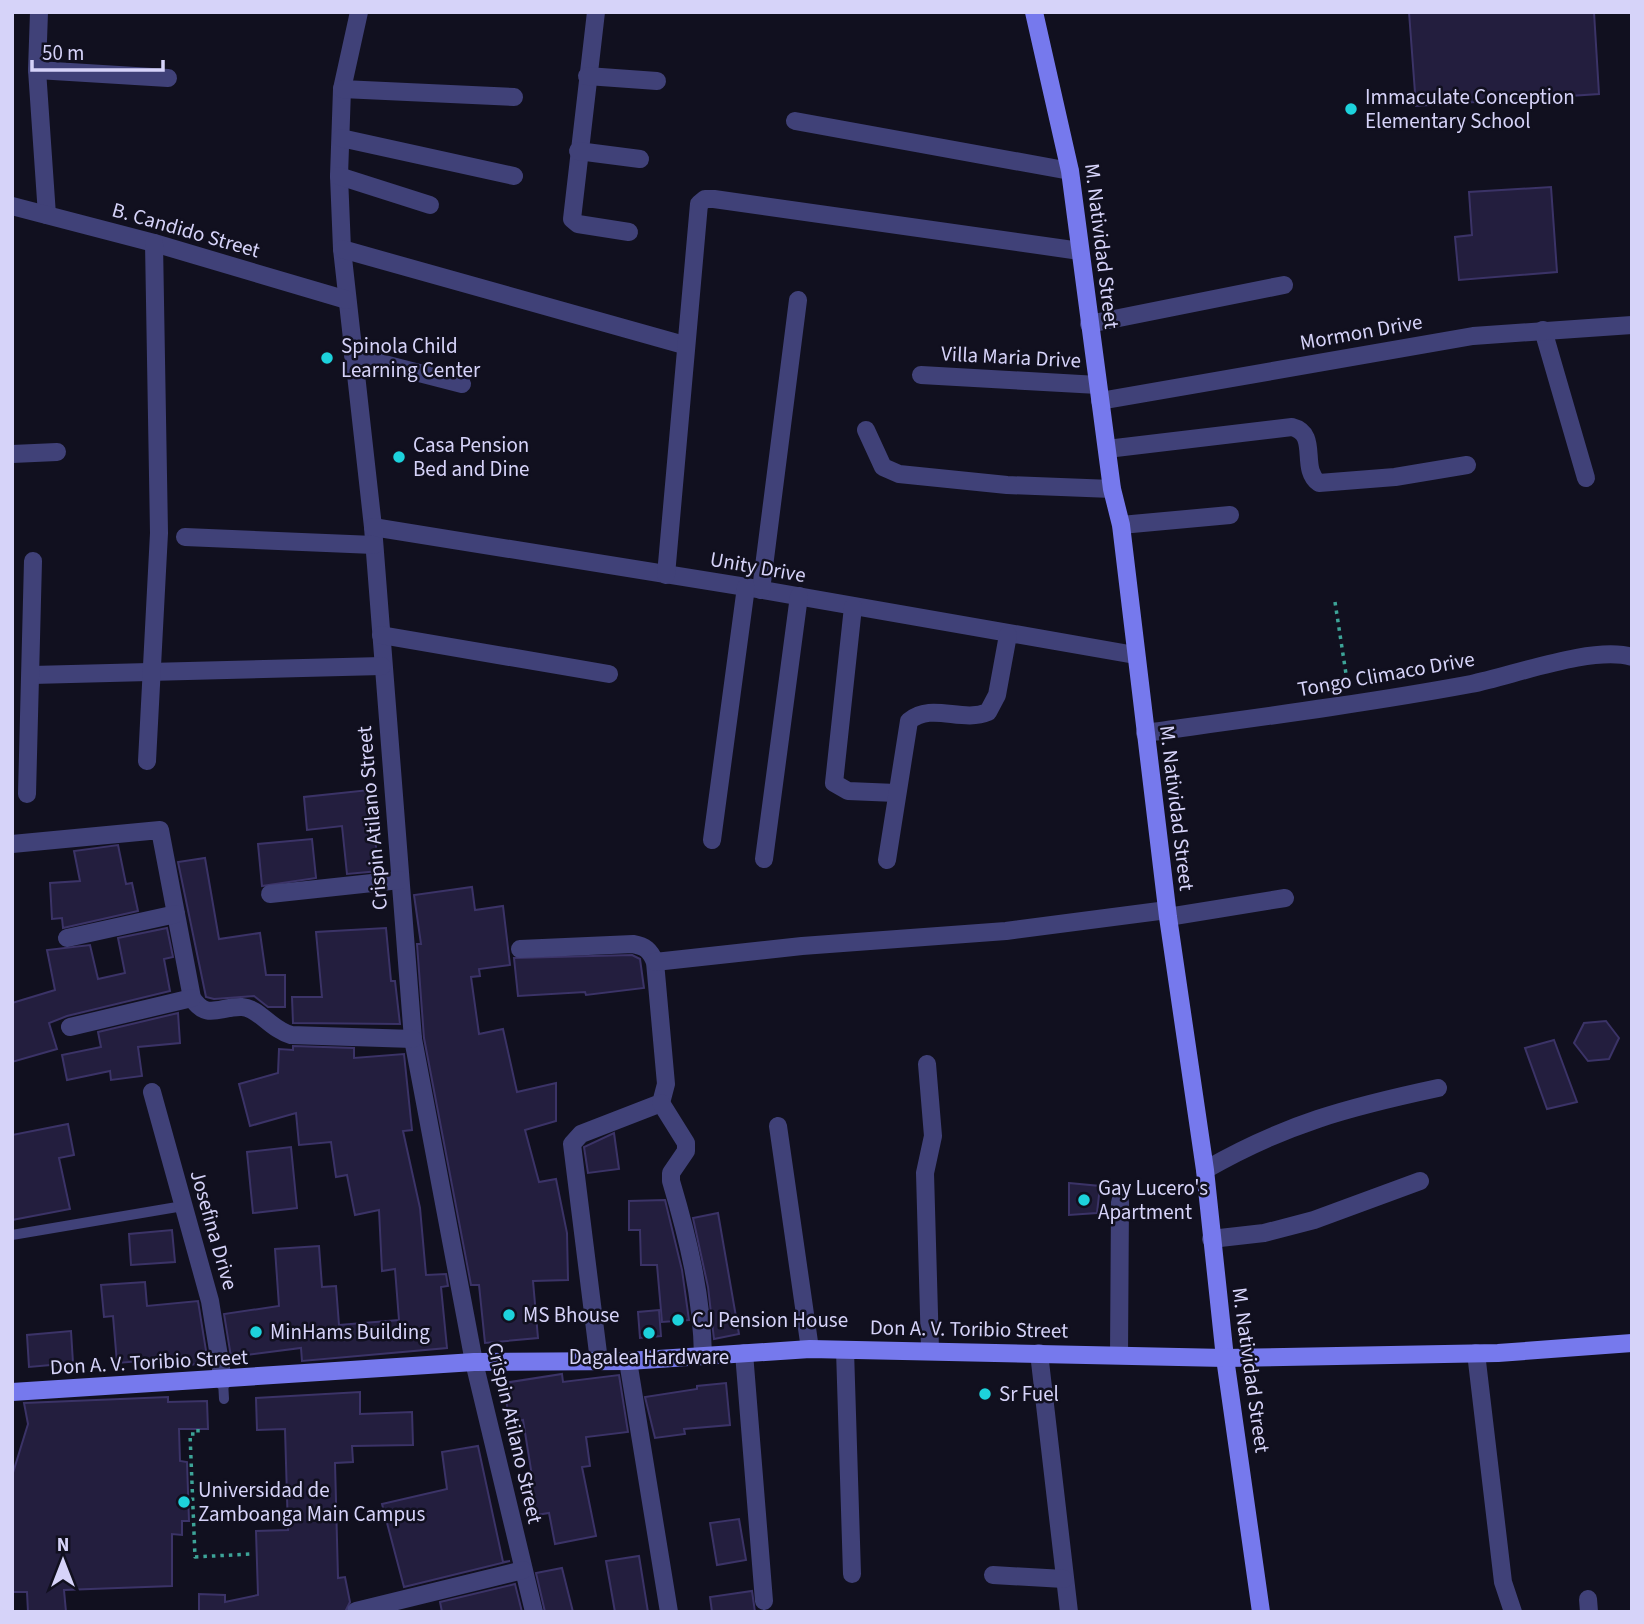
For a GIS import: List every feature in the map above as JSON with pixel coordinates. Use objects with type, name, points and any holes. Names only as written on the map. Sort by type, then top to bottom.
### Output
[{"type":"street","points":[[38,12],[37,69],[47,215]]},
{"type":"street","name":"Crispin Atilano Street","points":[[359,12],[342,89],[339,176],[342,249],[373,527],[413,1039],[474,1362],[534,1612]]},
{"type":"street","points":[[596,12],[572,219],[578,224],[629,232]]},
{"type":"street","name":"M. Natividad Street","points":[[1034,12],[1070,172],[1112,489],[1121,525],[1167,914],[1205,1170],[1225,1358],[1261,1612]]},
{"type":"street","points":[[37,69],[168,78]]},
{"type":"street","points":[[587,76],[657,81]]},
{"type":"street","points":[[342,89],[514,97]]},
{"type":"street","points":[[795,121],[1070,172]]},
{"type":"street","points":[[341,138],[514,176]]},
{"type":"street","points":[[578,151],[640,159]]},
{"type":"street","points":[[339,176],[430,205]]},
{"type":"street","points":[[666,575],[695,226],[699,204],[705,199],[1080,251]]},
{"type":"street","name":"B. Candido Street","points":[[12,206],[155,243],[347,300]]},
{"type":"street","points":[[147,761],[159,533],[155,243]]},
{"type":"street","points":[[342,249],[684,345]]},
{"type":"street","points":[[1089,324],[1284,285]]},
{"type":"street","points":[[712,840],[799,300]]},
{"type":"street","name":"Mormon Drive","points":[[1099,393],[1473,336],[1632,325]]},
{"type":"street","points":[[1543,330],[1586,478]]},
{"type":"street","points":[[353,356],[462,384]]},
{"type":"street","name":"Villa Maria Drive","points":[[921,375],[1099,393]]},
{"type":"street","points":[[1107,449],[1292,427],[1304,432],[1307,438],[1311,472],[1319,483],[1395,477],[1467,466]]},
{"type":"street","points":[[866,430],[883,467],[898,474],[1007,485],[1112,489]]},
{"type":"street","points":[[12,454],[57,452]]},
{"type":"street","points":[[1121,525],[1230,516]]},
{"type":"street","name":"Unity Drive","points":[[373,527],[799,596],[1135,656]]},
{"type":"street","points":[[185,537],[374,545]]},
{"type":"street","points":[[27,794],[33,561]]},
{"type":"street","points":[[764,859],[799,596]]},
{"type":"street","points":[[853,607],[834,783],[848,791],[896,793]]},
{"type":"street","points":[[381,635],[609,674]]},
{"type":"street","points":[[887,860],[909,721],[922,713],[977,717],[988,712],[996,695],[1009,635]]},
{"type":"street","name":"Tongo Climaco Drive","points":[[1145,733],[1350,705],[1474,683],[1593,656],[1632,657]]},
{"type":"street","points":[[32,675],[382,666]]},
{"type":"street","points":[[12,844],[160,830],[192,998],[198,1006],[209,1012],[244,1007],[257,1012],[278,1031],[290,1035],[413,1039]]},
{"type":"street","points":[[270,894],[400,880]]},
{"type":"street","points":[[655,962],[802,946],[1006,931],[1285,898]]},
{"type":"street","points":[[67,937],[176,914]]},
{"type":"street","points":[[520,949],[633,944],[642,945],[651,952],[655,962],[666,1084],[662,1103],[686,1143],[687,1151],[671,1173],[671,1181],[691,1258],[701,1316],[703,1356]]},
{"type":"street","points":[[70,1027],[192,998]]},
{"type":"street","points":[[927,1065],[933,1136],[925,1173],[930,1349]]},
{"type":"street","points":[[1205,1170],[1267,1136],[1306,1121],[1438,1088]]},
{"type":"street","name":"Josefina Drive","points":[[152,1092],[210,1301],[223,1381]]},
{"type":"street","points":[[599,1361],[572,1144],[581,1134],[662,1103]]},
{"type":"street","points":[[778,1126],[810,1349]]},
{"type":"street","points":[[1211,1239],[1264,1233],[1314,1220],[1420,1181]]},
{"type":"street","points":[[1119,1355],[1120,1202]]},
{"type":"street","name":"Don A. V. Toribio Street","points":[[12,1392],[223,1381],[474,1362],[628,1361],[810,1349],[930,1349],[1225,1358],[1476,1353],[1632,1343]]},
{"type":"street","points":[[845,1350],[852,1574]]},
{"type":"street","points":[[744,1353],[764,1601]]},
{"type":"street","points":[[1039,1353],[1069,1612]]},
{"type":"street","points":[[1476,1353],[1503,1582],[1513,1612]]},
{"type":"street","points":[[628,1361],[669,1612]]},
{"type":"street","points":[[356,1611],[523,1570]]},
{"type":"street","points":[[993,1575],[1064,1578]]},
{"type":"lane","points":[[12,1235],[183,1206]]},
{"type":"lane","points":[[223,1381],[224,1399]]},
{"type":"path","points":[[1335,602],[1350,705]]},
{"type":"path","points":[[198,1429],[198,1434],[190,1434],[195,1557],[250,1554]]},
{"type":"building","points":[[1409,12],[1594,12],[1599,94],[1416,106]]},
{"type":"building","points":[[1551,187],[1557,272],[1459,280],[1455,237],[1472,235],[1469,192]]},
{"type":"building","points":[[369,790],[379,871],[347,874],[342,826],[307,830],[304,797]]},
{"type":"building","points":[[312,839],[316,878],[262,886],[258,844]]},
{"type":"building","points":[[118,845],[126,884],[132,883],[138,911],[63,928],[62,918],[52,919],[50,883],[80,881],[74,851]]},
{"type":"building","points":[[205,858],[219,939],[260,933],[266,975],[285,975],[285,1007],[268,1007],[254,996],[214,999],[206,997],[178,862]]},
{"type":"building","points":[[472,887],[475,910],[503,906],[510,965],[479,969],[480,976],[471,977],[479,1034],[503,1029],[517,1092],[556,1083],[556,1121],[525,1130],[539,1182],[556,1179],[567,1233],[568,1280],[533,1281],[538,1338],[485,1343],[479,1285],[471,1285],[424,1038],[417,944],[421,944],[414,895]]},
{"type":"building","points":[[167,928],[173,957],[164,959],[170,991],[67,1016],[49,1023],[57,1049],[12,1062],[12,1003],[55,990],[47,950],[90,945],[98,979],[125,973],[118,938]]},
{"type":"building","points":[[386,928],[391,981],[395,981],[400,1024],[293,1023],[292,997],[322,997],[316,932]]},
{"type":"building","points":[[632,955],[640,959],[644,988],[586,995],[585,992],[518,996],[514,958]]},
{"type":"building","points":[[178,1013],[180,1043],[138,1047],[142,1076],[111,1080],[110,1071],[67,1080],[62,1055],[101,1047],[98,1032]]},
{"type":"building","points":[[1606,1021],[1619,1038],[1609,1059],[1588,1061],[1574,1043],[1584,1023]]},
{"type":"building","points":[[1554,1040],[1577,1102],[1547,1109],[1525,1048]]},
{"type":"building","points":[[293,1046],[354,1048],[354,1058],[404,1054],[412,1130],[403,1131],[420,1208],[426,1275],[446,1274],[448,1286],[441,1287],[447,1348],[302,1361],[301,1348],[231,1357],[224,1314],[279,1306],[275,1249],[319,1246],[322,1287],[336,1286],[339,1325],[399,1320],[395,1269],[382,1271],[379,1210],[355,1215],[347,1175],[336,1177],[331,1142],[299,1145],[296,1113],[250,1126],[239,1084],[278,1073],[279,1049],[293,1050]]},
{"type":"building","points":[[68,1124],[74,1155],[59,1158],[70,1209],[12,1220],[12,1135]]},
{"type":"building","points":[[614,1133],[619,1169],[588,1173],[584,1147]]},
{"type":"building","points":[[291,1147],[297,1208],[253,1213],[247,1152]]},
{"type":"building","name":"Gay Lucero's Apartment","points":[[1069,1183],[1100,1186],[1097,1213],[1069,1215]]},
{"type":"building","points":[[665,1200],[682,1270],[689,1320],[662,1322],[657,1265],[641,1265],[640,1230],[629,1230],[629,1201]]},
{"type":"building","points":[[718,1213],[739,1334],[714,1339],[708,1287],[693,1218]]},
{"type":"building","points":[[172,1230],[175,1262],[131,1265],[129,1234]]},
{"type":"building","points":[[145,1282],[147,1306],[198,1301],[208,1363],[167,1367],[166,1359],[117,1363],[113,1316],[104,1317],[101,1285]]},
{"type":"building","points":[[659,1310],[661,1336],[640,1338],[638,1312]]},
{"type":"building","points":[[71,1331],[73,1363],[29,1367],[27,1335]]},
{"type":"building","points":[[562,1374],[563,1382],[619,1375],[628,1432],[586,1437],[590,1466],[582,1467],[596,1536],[555,1544],[549,1513],[530,1516],[524,1477],[532,1476],[523,1420],[509,1422],[504,1383]]},
{"type":"building","points":[[726,1383],[730,1425],[684,1429],[685,1434],[655,1438],[645,1397]]},
{"type":"building","points":[[360,1392],[360,1414],[412,1412],[413,1445],[352,1446],[353,1462],[335,1463],[338,1578],[345,1577],[350,1602],[345,1612],[199,1612],[199,1594],[225,1595],[225,1602],[258,1595],[256,1531],[288,1530],[285,1429],[257,1430],[256,1398]]},
{"type":"building","points":[[168,1397],[168,1402],[207,1401],[208,1429],[179,1429],[180,1461],[187,1462],[189,1521],[182,1521],[182,1535],[172,1534],[172,1586],[64,1590],[66,1612],[28,1612],[27,1592],[12,1592],[12,1476],[28,1424],[24,1403]]},
{"type":"building","points":[[478,1446],[503,1562],[510,1561],[404,1587],[382,1504],[447,1489],[442,1452]]},
{"type":"building","points":[[739,1519],[746,1560],[717,1565],[710,1523]]},
{"type":"building","points":[[639,1556],[648,1612],[615,1612],[606,1561]]},
{"type":"building","points":[[562,1568],[573,1612],[545,1612],[536,1573]]},
{"type":"building","points":[[515,1584],[522,1612],[442,1612],[440,1602]]},
{"type":"building","points":[[752,1591],[755,1612],[712,1612],[710,1597]]},
{"type":"place","name":"Immaculate Conception Elementary School","points":[[1351,109]]},
{"type":"place","name":"Spinola Child Learning Center","points":[[327,358]]},
{"type":"place","name":"Casa Pension Bed and Dine","points":[[399,457]]},
{"type":"place","name":"Gay Lucero's Apartment","points":[[1084,1200]]},
{"type":"place","name":"MS Bhouse","points":[[509,1315]]},
{"type":"place","name":"CJ Pension House","points":[[678,1320]]},
{"type":"place","name":"MinHams Building","points":[[256,1332]]},
{"type":"place","name":"Dagalea Hardware","points":[[649,1333]]},
{"type":"place","name":"Sr Fuel","points":[[985,1394]]},
{"type":"place","name":"Universidad de Zamboanga Main Campus","points":[[184,1502]]}]
